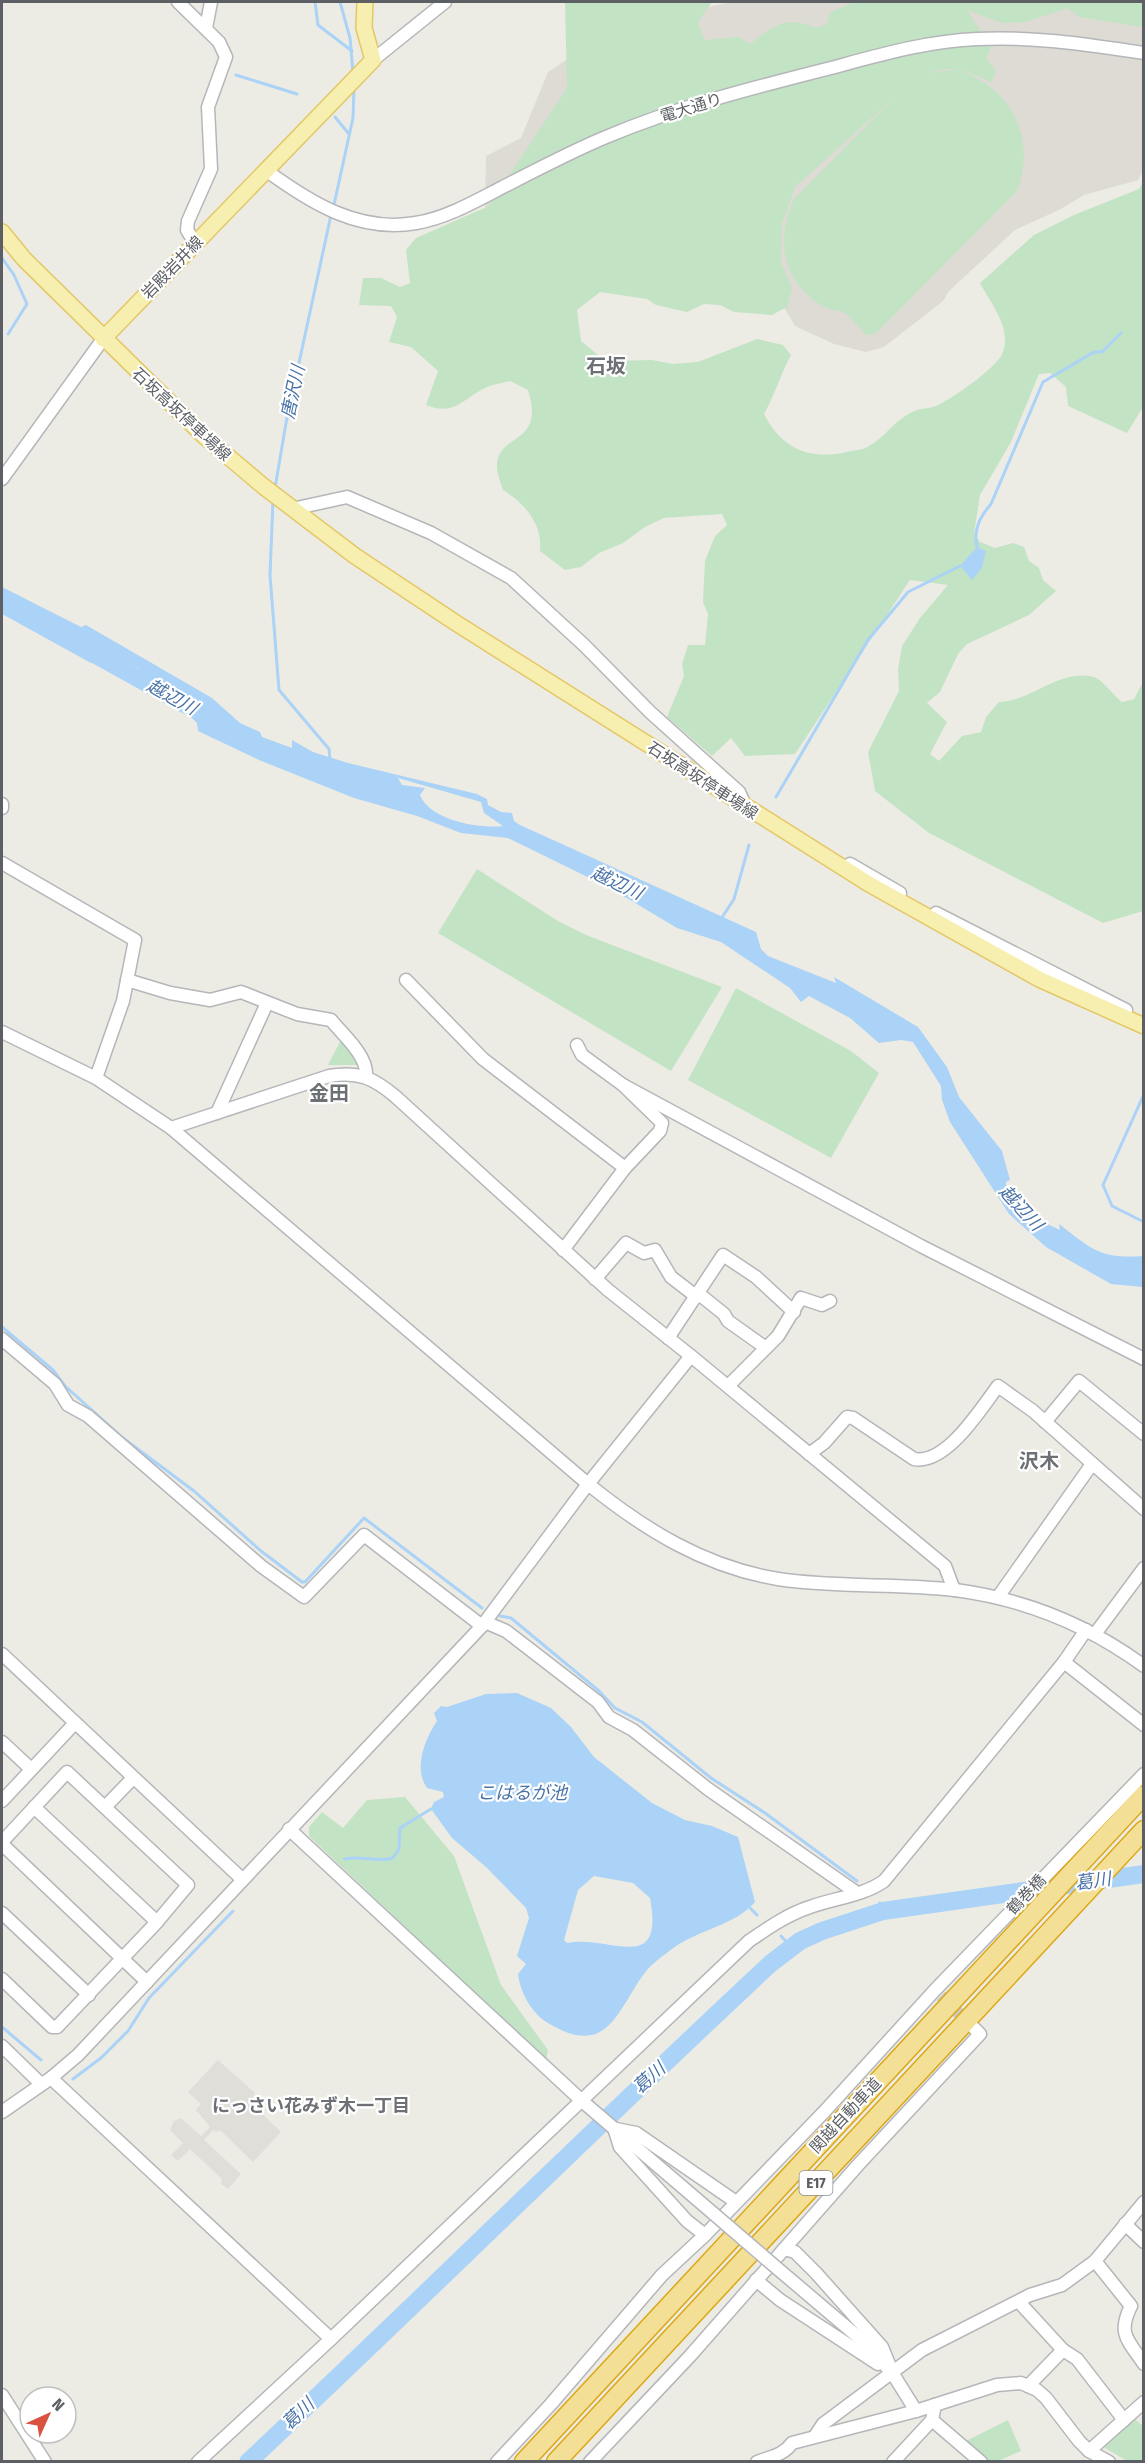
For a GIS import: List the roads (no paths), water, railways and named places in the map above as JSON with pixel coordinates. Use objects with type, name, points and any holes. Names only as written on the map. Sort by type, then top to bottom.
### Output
[{"type":"highway","name":"関越自動車道","points":[[524,2462],[1143,1796]]},
{"type":"highway","name":"関越自動車道","points":[[556,2462],[1143,1830]]},
{"type":"main road","points":[[365,2],[364,28],[369,64]]},
{"type":"main road","name":"岩殿岩井線","points":[[103,339],[369,64]]},
{"type":"main road","points":[[2,232],[24,259],[103,339]]},
{"type":"main road","name":"石坂高坂停車場線","points":[[103,339],[205,437],[263,486],[447,617],[750,811],[947,928],[1040,979],[1143,1026]]},
{"type":"street","points":[[178,2],[224,47],[226,64],[208,107],[211,169],[188,221],[187,230],[195,243]]},
{"type":"street","points":[[206,28],[211,2]]},
{"type":"street","points":[[369,64],[445,2]]},
{"type":"street","name":"電大通り","points":[[267,171],[319,207],[342,216],[392,225],[434,219],[576,151],[660,115],[692,104],[919,46],[957,40],[998,38],[1054,41],[1143,53]]},
{"type":"street","points":[[2,479],[103,339]]},
{"type":"street","points":[[287,505],[347,497],[430,533],[511,578],[584,645],[650,712],[739,792],[750,811],[783,824],[916,902],[1028,963],[1143,1019]]},
{"type":"street","points":[[2,863],[135,940],[114,1030],[96,1078]]},
{"type":"street","points":[[127,980],[170,993],[210,1000],[241,992],[297,1014],[331,1020],[363,1060],[367,1068],[366,1076]]},
{"type":"street","points":[[406,980],[483,1059],[625,1168]]},
{"type":"street","points":[[217,1113],[267,1003]]},
{"type":"street","points":[[2,1032],[96,1078],[171,1128],[588,1484],[653,1532],[730,1567],[805,1582],[954,1590],[998,1597],[1042,1611],[1090,1632],[1143,1666]]},
{"type":"street","points":[[577,1045],[582,1055],[623,1085],[911,1241],[1143,1359]]},
{"type":"street","points":[[171,1128],[329,1076],[351,1073],[366,1076],[396,1097],[595,1279],[945,1566],[954,1590]]},
{"type":"street","points":[[563,1250],[625,1168],[660,1131],[662,1123],[623,1085]]},
{"type":"street","points":[[595,1279],[626,1243],[644,1253],[655,1250],[671,1277],[724,1314],[728,1321],[766,1348]]},
{"type":"street","points":[[668,1338],[698,1296],[723,1255],[756,1277],[794,1312]]},
{"type":"street","points":[[728,1386],[786,1326],[801,1298],[822,1305],[830,1301]]},
{"type":"street","points":[[2,1339],[55,1384],[68,1405],[88,1416],[261,1566],[304,1597],[364,1535],[483,1624],[506,1631],[598,1702],[606,1715],[633,1730],[708,1789],[857,1893]]},
{"type":"street","points":[[2,2112],[78,2055],[483,1624],[588,1484],[691,1356]]},
{"type":"street","points":[[1045,1422],[1079,1381],[1143,1434]]},
{"type":"street","points":[[809,1454],[824,1443],[847,1417],[853,1418],[914,1459],[924,1461],[933,1458],[966,1429],[998,1386],[1045,1422],[1143,1509]]},
{"type":"street","points":[[998,1597],[1092,1464]]},
{"type":"street","points":[[198,2462],[586,2104],[749,1941],[807,1907],[870,1889],[884,1881],[1143,1568]]},
{"type":"street","points":[[2,1654],[242,1879]]},
{"type":"street","points":[[1064,1662],[1143,1725]]},
{"type":"street","points":[[2,1801],[75,1724]]},
{"type":"street","points":[[2,1742],[31,1769]]},
{"type":"street","points":[[2,1979],[52,2027],[57,2027],[123,1959],[188,1887],[188,1884],[67,1772],[2,1843],[123,1959],[147,1982]]},
{"type":"street","name":"鶴巻橋","points":[[497,2462],[551,2404],[662,2275],[705,2235],[938,1993],[1003,1918],[1143,1774]]},
{"type":"street","points":[[105,1807],[134,1778]]},
{"type":"street","points":[[34,1808],[157,1922]]},
{"type":"street","points":[[289,1829],[586,2104],[864,2342],[893,2374]]},
{"type":"street","points":[[2,1912],[89,1995]]},
{"type":"street","points":[[590,2462],[690,2356],[756,2280],[980,2034],[974,2028]]},
{"type":"street","points":[[2,2046],[46,2081],[331,2339]]},
{"type":"street","points":[[613,2128],[636,2133],[645,2138],[736,2202]]},
{"type":"street","points":[[613,2128],[620,2147],[687,2221],[705,2235]]},
{"type":"street","points":[[815,2436],[823,2424],[893,2374],[922,2350],[1019,2302],[1062,2285],[1095,2261],[1143,2202]]},
{"type":"street","points":[[1125,2224],[1143,2241]]},
{"type":"street","points":[[785,2250],[795,2252],[882,2347],[893,2374],[916,2411]]},
{"type":"street","points":[[1095,2261],[1131,2306],[1124,2320],[1123,2331],[1143,2364]]},
{"type":"street","points":[[756,2280],[780,2300],[893,2374]]},
{"type":"street","points":[[1019,2302],[1063,2350],[1077,2360],[1124,2420]]},
{"type":"street","points":[[1028,2386],[1063,2350]]},
{"type":"street","points":[[757,2462],[788,2450],[792,2444],[815,2436],[916,2411],[997,2385],[1021,2383],[1046,2398],[1089,2451],[1109,2462]]},
{"type":"street","points":[[2,2396],[45,2462]]},
{"type":"street","points":[[1089,2451],[1143,2402]]},
{"type":"street","points":[[893,2462],[932,2421],[935,2405]]},
{"type":"street","points":[[932,2421],[981,2462]]},
{"type":"water","points":[[977,547],[986,551],[982,568],[972,580],[960,566]]},
{"type":"water","points":[[2,587],[81,627],[86,625],[212,698],[240,723],[260,732],[262,737],[292,748],[292,740],[313,752],[348,763],[477,794],[487,799],[488,805],[501,812],[512,813],[514,821],[520,825],[756,932],[761,949],[768,956],[836,983],[834,977],[918,1027],[947,1067],[959,1097],[1002,1151],[1010,1180],[1006,1182],[1006,1189],[1037,1219],[1060,1230],[1059,1224],[1088,1246],[1116,1256],[1143,1256],[1143,1287],[1111,1284],[1046,1247],[1009,1214],[950,1122],[942,1100],[941,1086],[913,1042],[901,1040],[879,1043],[850,1018],[809,996],[801,1002],[790,988],[721,942],[677,928],[610,888],[508,838],[461,833],[417,816],[354,798],[259,760],[198,731],[197,723],[140,669],[121,659],[91,663],[2,614]],"holes":[[[398,778],[481,802],[484,813],[503,826],[481,826],[444,817],[425,804],[420,795],[425,788],[402,785]]]},
{"type":"water","name":"こはるが池","points":[[517,1693],[551,1708],[571,1727],[594,1757],[652,1803],[685,1820],[712,1826],[738,1837],[755,1902],[738,1916],[682,1942],[656,1961],[637,1984],[619,2013],[599,2032],[586,2036],[569,2033],[542,2019],[532,2008],[524,1995],[518,1974],[526,1964],[517,1956],[529,1918],[526,1908],[486,1867],[452,1838],[431,1809],[434,1802],[444,1797],[443,1792],[427,1788],[421,1772],[422,1754],[428,1736],[437,1721],[434,1713],[441,1706],[447,1707],[486,1694]],"holes":[[[594,1876],[633,1883],[650,1898],[652,1922],[649,1937],[641,1945],[630,1947],[583,1942],[567,1943],[564,1940],[578,1890]]]},
{"type":"waterway","points":[[315,2],[318,25],[352,51]]},
{"type":"waterway","name":"唐沢川","points":[[340,2],[350,38],[353,73]]},
{"type":"waterway","points":[[236,75],[297,94]]},
{"type":"waterway","name":"唐沢川","points":[[333,209],[353,118],[354,89]]},
{"type":"waterway","points":[[335,117],[349,134]]},
{"type":"waterway","name":"唐沢川","points":[[275,488],[286,423],[331,215]]},
{"type":"waterway","points":[[2,258],[14,275],[27,304],[8,334]]},
{"type":"waterway","points":[[977,547],[978,524],[991,504],[1043,382],[1094,352],[1102,352],[1121,333]]},
{"type":"waterway","name":"唐沢川","points":[[273,500],[270,575],[279,690],[329,749],[330,760]]},
{"type":"waterway","points":[[776,797],[868,640],[908,592],[960,566]]},
{"type":"waterway","name":"越辺川","points":[[87,650],[186,705]]},
{"type":"waterway","points":[[721,919],[734,899],[749,845]]},
{"type":"waterway","points":[[1144,1094],[1103,1185],[1112,1206],[1144,1222]]},
{"type":"waterway","points":[[2,1327],[53,1370],[65,1386],[123,1438],[194,1491],[261,1551],[302,1582],[305,1582],[364,1518],[482,1608]]},
{"type":"waterway","points":[[500,1616],[511,1618],[599,1691],[615,1708],[642,1722],[711,1778],[765,1813],[857,1881]]},
{"type":"waterway","points":[[345,1859],[393,1858],[399,1849],[400,1828],[431,1809]]},
{"type":"waterway","name":"葛川","points":[[248,2462],[704,2026],[770,1964],[800,1941],[822,1931],[883,1911],[1144,1874]]},
{"type":"waterway","points":[[880,1903],[883,1911]]},
{"type":"waterway","points":[[750,1908],[757,1915]]},
{"type":"waterway","points":[[73,2079],[101,2058],[128,2031],[149,1998],[233,1911]]},
{"type":"waterway","points":[[781,1936],[791,1947]]},
{"type":"waterway","points":[[2,2027],[41,2060]]},
{"type":"tunnel","points":[[941,1996],[970,2024]]},
{"type":"district","name":"石坂","points":[[606,366]]},
{"type":"district","name":"金田","points":[[329,1093]]},
{"type":"district","name":"沢木","points":[[1039,1461]]},
{"type":"district","name":"にっさい花みず木一丁目","points":[[311,2106]]}]
